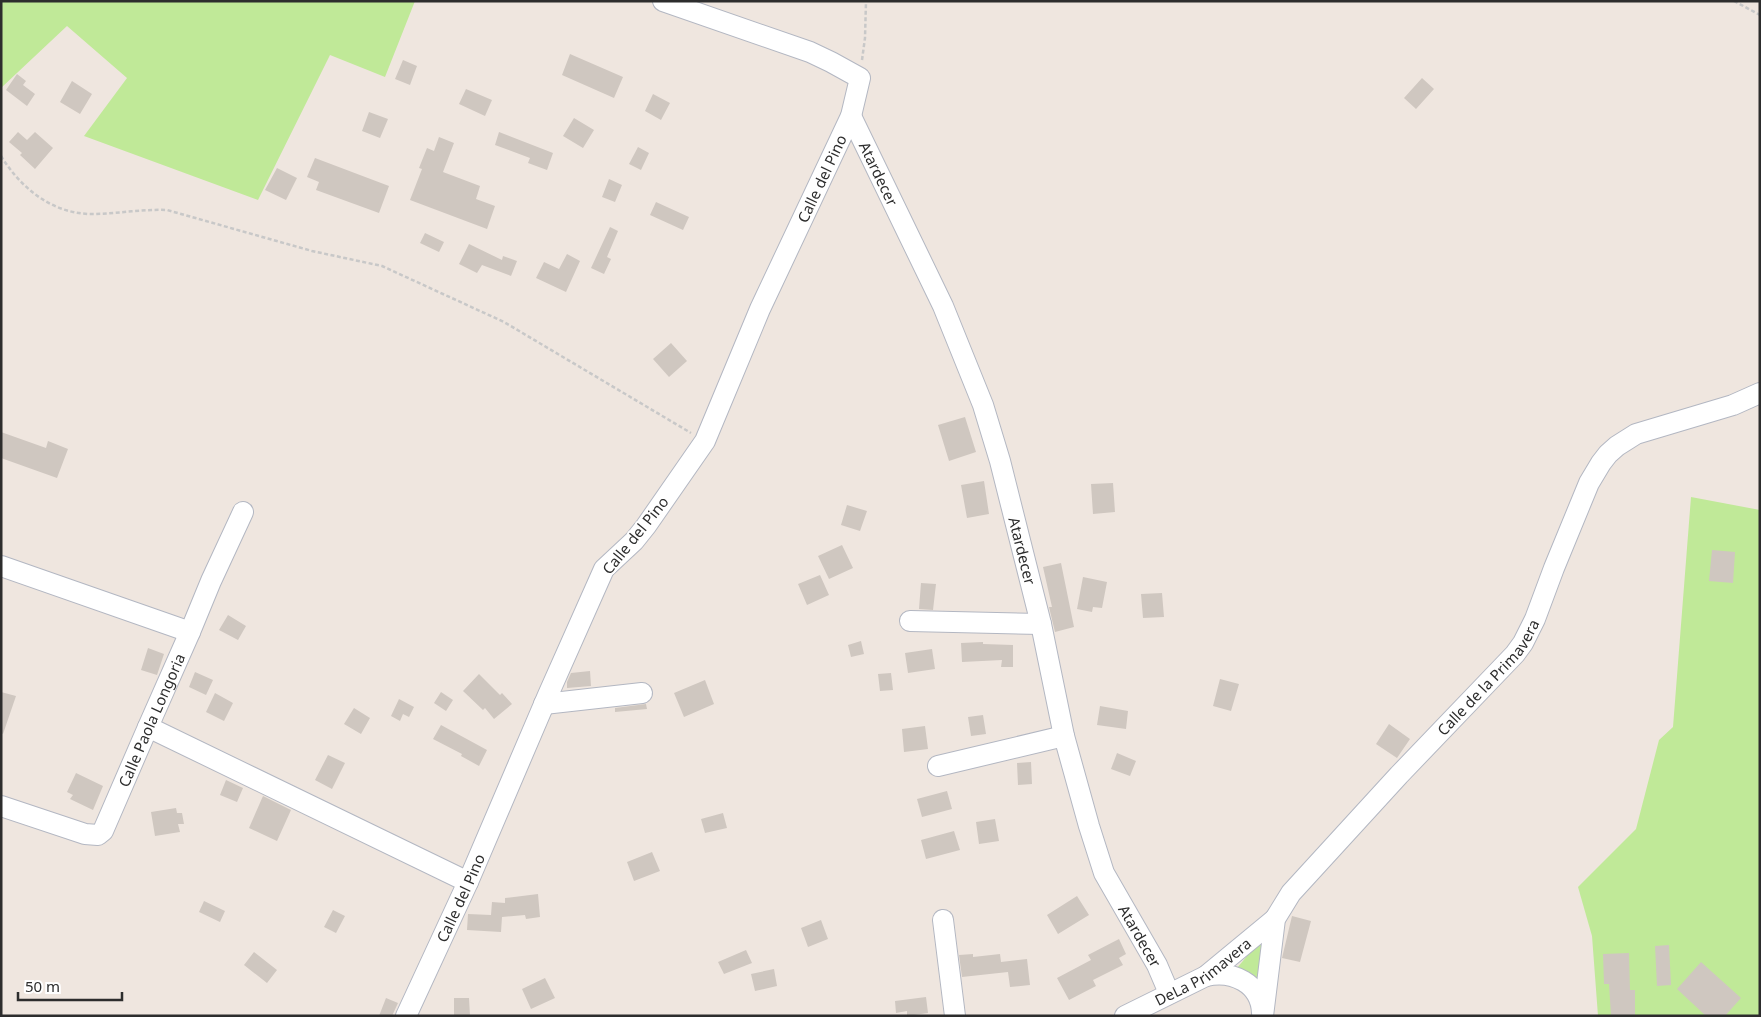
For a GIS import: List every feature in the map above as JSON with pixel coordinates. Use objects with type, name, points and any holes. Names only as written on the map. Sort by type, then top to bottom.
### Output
[{"type":"street","points":[[663,1],[810,52],[860,78],[850,116]]},
{"type":"street","name":"Calle del Pino","points":[[406,1016],[468,882],[604,569],[634,541],[646,526],[705,441],[760,308],[850,116]]},
{"type":"street","name":"Atardecer","points":[[850,116],[943,306],[983,405],[1000,461],[1040,624],[1064,736],[1089,826],[1104,873],[1157,965],[1169,993]]},
{"type":"street","name":"Calle de la Primavera","points":[[1262,1016],[1276,919],[1291,893],[1399,775],[1515,654],[1532,625],[1589,483],[1600,463],[1621,443],[1636,434],[1733,405],[1760,393]]},
{"type":"street","name":"Calle Paola Longoria","points":[[1,806],[85,834],[98,835],[103,831],[211,581],[243,512]]},
{"type":"street","points":[[1,566],[190,632]]},
{"type":"street","points":[[910,621],[1040,624]]},
{"type":"street","points":[[544,704],[642,693]]},
{"type":"street","points":[[148,727],[468,882]]},
{"type":"street","points":[[938,766],[1064,736]]},
{"type":"street","name":"DeLa Primavera","points":[[1126,1016],[1206,976],[1276,919]]},
{"type":"street","points":[[943,920],[955,1016]]},
{"type":"street","points":[[1206,976],[1224,974],[1249,984],[1260,997],[1262,1016]]},
{"type":"path","points":[[860,78],[865,38],[866,1]]},
{"type":"path","points":[[1734,1],[1760,15]]},
{"type":"path","points":[[1,156],[32,193],[44,202],[60,208],[90,214],[167,210],[312,251],[382,266],[504,322],[705,441]]},
{"type":"green space","points":[[1,1],[415,1],[385,77],[330,55],[258,200],[84,136],[127,78],[67,26],[1,88]]},
{"type":"green space","points":[[1691,497],[1760,510],[1760,1016],[1598,1016],[1592,936],[1578,887],[1636,829],[1659,740],[1673,727]]},
{"type":"green space","points":[[1258,943],[1264,943],[1260,988],[1237,968]]},
{"type":"building","points":[[570,54],[623,77],[614,98],[562,75]]},
{"type":"building","points":[[403,60],[417,66],[410,85],[395,79]]},
{"type":"building","points":[[17,74],[26,81],[23,85],[35,94],[27,106],[6,90]]},
{"type":"building","points":[[1422,78],[1434,89],[1416,109],[1404,98]]},
{"type":"building","points":[[72,81],[92,94],[80,114],[60,102]]},
{"type":"building","points":[[466,89],[492,100],[485,116],[459,104]]},
{"type":"building","points":[[653,94],[670,103],[661,120],[645,111]]},
{"type":"building","points":[[369,112],[388,119],[380,138],[362,131]]},
{"type":"building","points":[[574,118],[594,130],[583,148],[563,136]]},
{"type":"building","points":[[18,132],[27,140],[35,132],[53,148],[35,169],[20,155],[22,153],[9,142]]},
{"type":"building","points":[[499,132],[553,153],[547,170],[528,163],[530,158],[495,145]]},
{"type":"building","points":[[439,137],[454,143],[443,172],[480,186],[476,199],[495,206],[487,229],[410,200],[422,169],[419,168],[427,148],[434,151]]},
{"type":"building","points":[[638,147],[649,153],[641,170],[629,164]]},
{"type":"building","points":[[315,158],[389,186],[379,213],[316,190],[319,182],[307,177]]},
{"type":"building","points":[[277,168],[297,178],[286,200],[265,190]]},
{"type":"building","points":[[609,179],[622,185],[615,202],[602,197]]},
{"type":"building","points":[[656,202],[689,217],[683,230],[650,215]]},
{"type":"building","points":[[610,227],[618,231],[607,257],[611,259],[604,274],[591,268]]},
{"type":"building","points":[[425,233],[444,242],[439,252],[420,243]]},
{"type":"building","points":[[469,244],[502,260],[503,256],[517,261],[511,276],[482,265],[477,273],[459,264]]},
{"type":"building","points":[[567,254],[580,261],[566,292],[536,278],[544,262],[559,269]]},
{"type":"building","points":[[671,343],[687,361],[669,377],[653,359]]},
{"type":"building","points":[[965,417],[976,452],[949,461],[938,425]]},
{"type":"building","points":[[1,432],[46,448],[48,441],[68,449],[57,478],[1,458]]},
{"type":"building","points":[[984,481],[989,514],[967,518],[961,485]]},
{"type":"building","points":[[1113,483],[1115,512],[1093,514],[1091,484]]},
{"type":"building","points":[[847,505],[867,511],[860,531],[841,525]]},
{"type":"building","points":[[842,545],[853,568],[829,579],[818,556]]},
{"type":"building","points":[[1712,550],[1735,552],[1733,583],[1709,581]]},
{"type":"building","points":[[1061,563],[1074,627],[1055,632],[1049,607],[1052,607],[1043,567]]},
{"type":"building","points":[[820,575],[829,595],[807,605],[798,584]]},
{"type":"building","points":[[1083,577],[1107,582],[1102,608],[1093,607],[1092,612],[1077,609]]},
{"type":"building","points":[[921,583],[936,584],[933,610],[919,609]]},
{"type":"building","points":[[1162,593],[1164,617],[1143,618],[1141,594]]},
{"type":"building","points":[[228,615],[246,626],[238,640],[219,630]]},
{"type":"building","points":[[861,641],[864,654],[851,657],[848,645]]},
{"type":"building","points":[[983,642],[983,644],[1013,645],[1013,667],[1001,667],[1002,660],[962,662],[961,643]]},
{"type":"building","points":[[148,648],[164,654],[157,675],[141,670]]},
{"type":"building","points":[[932,649],[935,669],[908,673],[905,653]]},
{"type":"building","points":[[590,671],[591,686],[567,688],[567,682],[571,673]]},
{"type":"building","points":[[195,672],[213,680],[206,695],[189,687]]},
{"type":"building","points":[[891,673],[893,690],[880,691],[878,674]]},
{"type":"building","points":[[479,674],[512,704],[494,719],[485,708],[483,710],[463,691]]},
{"type":"building","points":[[1220,679],[1239,684],[1231,711],[1213,706]]},
{"type":"building","points":[[705,680],[714,704],[684,717],[674,693]]},
{"type":"building","points":[[1,692],[16,696],[3,734],[1,733]]},
{"type":"building","points":[[441,692],[453,700],[446,711],[434,703]]},
{"type":"building","points":[[215,693],[233,703],[224,721],[206,712]]},
{"type":"building","points":[[399,699],[414,707],[409,717],[403,714],[400,721],[391,716]]},
{"type":"building","points":[[646,704],[647,709],[615,712],[615,708]]},
{"type":"building","points":[[1100,706],[1128,711],[1126,729],[1097,725]]},
{"type":"building","points":[[354,708],[370,718],[361,734],[344,724]]},
{"type":"building","points":[[983,715],[986,734],[971,736],[968,717]]},
{"type":"building","points":[[1389,724],[1410,739],[1397,758],[1376,744]]},
{"type":"building","points":[[441,725],[487,750],[479,766],[461,756],[462,754],[433,739]]},
{"type":"building","points":[[925,726],[928,749],[904,752],[902,729]]},
{"type":"building","points":[[1117,753],[1136,761],[1130,776],[1111,769]]},
{"type":"building","points":[[328,755],[345,763],[332,789],[315,780]]},
{"type":"building","points":[[1031,762],[1032,784],[1018,785],[1017,763]]},
{"type":"building","points":[[76,773],[103,786],[93,810],[70,799],[73,795],[67,792]]},
{"type":"building","points":[[226,780],[243,788],[237,802],[220,795]]},
{"type":"building","points":[[947,791],[952,809],[922,817],[917,799]]},
{"type":"building","points":[[263,796],[291,810],[277,841],[249,828]]},
{"type":"building","points":[[176,808],[177,813],[182,813],[184,824],[178,824],[180,832],[155,836],[151,812]]},
{"type":"building","points":[[723,813],[727,828],[705,833],[701,819]]},
{"type":"building","points":[[995,819],[999,841],[979,844],[976,822]]},
{"type":"building","points":[[954,831],[960,850],[926,859],[921,840]]},
{"type":"building","points":[[652,852],[660,871],[634,881],[627,862]]},
{"type":"building","points":[[538,894],[540,917],[526,919],[525,915],[502,917],[501,932],[467,930],[468,914],[491,915],[492,902],[505,903],[505,898]]},
{"type":"building","points":[[1077,896],[1089,915],[1058,934],[1047,915]]},
{"type":"building","points":[[204,901],[225,911],[220,922],[199,912]]},
{"type":"building","points":[[333,910],[345,916],[336,933],[324,927]]},
{"type":"building","points":[[1292,916],[1311,921],[1300,962],[1282,958]]},
{"type":"building","points":[[821,920],[828,939],[808,947],[801,928]]},
{"type":"building","points":[[1119,939],[1126,954],[1119,958],[1123,965],[1093,980],[1096,986],[1069,1000],[1057,978],[1091,960],[1088,955]]},
{"type":"building","points":[[1669,945],[1671,985],[1657,986],[1655,946]]},
{"type":"building","points":[[746,950],[752,963],[724,974],[718,962]]},
{"type":"building","points":[[254,952],[277,970],[267,983],[244,965]]},
{"type":"building","points":[[1629,953],[1630,990],[1635,990],[1635,1016],[1611,1016],[1609,984],[1604,984],[1603,954]]},
{"type":"building","points":[[973,954],[973,957],[1000,954],[1001,962],[1027,959],[1030,985],[1010,987],[1008,972],[962,977],[959,955]]},
{"type":"building","points":[[1701,962],[1741,998],[1725,1016],[1706,1016],[1677,989]]},
{"type":"building","points":[[774,969],[777,986],[755,991],[751,974]]},
{"type":"building","points":[[545,978],[555,998],[531,1009],[522,989]]},
{"type":"building","points":[[926,997],[928,1013],[907,1016],[907,1011],[896,1013],[895,1001]]},
{"type":"building","points":[[386,998],[398,1003],[392,1016],[379,1016]]},
{"type":"building","points":[[454,998],[469,998],[470,1016],[454,1016]]}]
